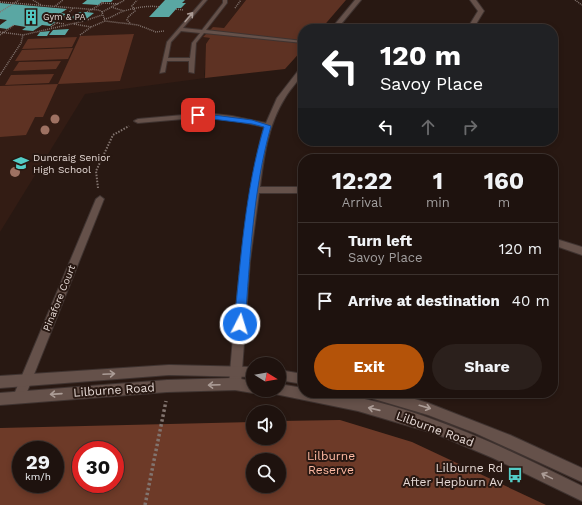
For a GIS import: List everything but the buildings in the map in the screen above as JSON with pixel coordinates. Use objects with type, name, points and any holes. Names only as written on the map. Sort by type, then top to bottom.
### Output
[{"type":"street","points":[[338,24],[358,0]]},
{"type":"street","points":[[473,0],[480,11],[473,24]]},
{"type":"street","points":[[235,384],[245,261],[254,190],[261,150],[268,126],[281,98],[298,82]]},
{"type":"street","points":[[138,121],[198,115],[245,121],[268,126]]},
{"type":"street","points":[[254,190],[298,190]]},
{"type":"street","name":"Pinafore Court","points":[[19,397],[25,379],[100,199]]},
{"type":"street","points":[[558,243],[582,251]]},
{"type":"street","name":"Lilburne Road","points":[[0,382],[25,379],[169,370],[246,371]]},
{"type":"street","points":[[286,376],[298,378]]},
{"type":"street","name":"Lilburne Road","points":[[0,399],[167,386],[235,384],[246,385]]},
{"type":"street","name":"Lilburne Road","points":[[286,391],[298,394]]},
{"type":"street","name":"Lilburne Road","points":[[322,398],[409,418],[486,448],[582,494]]},
{"type":"street","name":"Lilburne Road","points":[[392,398],[433,409],[498,434],[582,475]]},
{"type":"lane","points":[[162,72],[169,42],[204,0]]},
{"type":"lane","points":[[192,72],[194,43],[225,0]]},
{"type":"lane","points":[[179,29],[298,41]]},
{"type":"lane","points":[[165,60],[192,60]]},
{"type":"path","points":[[7,3],[10,0]]},
{"type":"path","points":[[0,12],[19,0]]},
{"type":"path","points":[[33,0],[41,6]]},
{"type":"path","points":[[54,7],[63,0]]},
{"type":"path","points":[[0,32],[23,35],[88,20],[125,0]]},
{"type":"path","points":[[135,10],[132,6],[137,0]]},
{"type":"path","points":[[575,0],[582,5]]},
{"type":"path","points":[[0,2],[93,9],[102,13],[105,21]]},
{"type":"path","points":[[86,12],[102,3],[119,4]]},
{"type":"path","points":[[111,7],[124,11],[154,6],[159,7]]},
{"type":"path","points":[[49,29],[68,14],[73,8]]},
{"type":"path","points":[[130,24],[127,20],[128,17],[133,14],[135,10]]},
{"type":"path","points":[[104,19],[112,18],[124,11]]},
{"type":"path","points":[[80,35],[91,27],[105,21],[146,27],[156,32],[170,30]]},
{"type":"path","points":[[57,23],[91,27]]},
{"type":"path","points":[[0,35],[14,25]]},
{"type":"path","points":[[0,75],[21,43],[23,35]]},
{"type":"path","points":[[100,199],[96,171],[113,135],[138,121]]},
{"type":"path","points":[[145,505],[166,399]]},
{"type":"shaded area","name":"Duncraig Senior High School","points":[[0,0],[246,0],[224,28],[204,37],[210,38],[204,74],[205,78],[85,94],[0,232]]},
{"type":"shaded area","points":[[246,0],[346,0],[325,24],[298,24],[298,55],[285,69],[205,78],[206,44],[210,38],[203,37],[213,27],[224,28]]},
{"type":"shaded area","points":[[134,34],[120,81],[58,84],[80,36]]},
{"type":"shaded area","points":[[77,37],[72,47],[22,49],[28,39]]},
{"type":"shaded area","points":[[73,48],[68,59],[15,61],[22,50]]},
{"type":"shaded area","points":[[61,61],[56,69],[13,71],[19,62]]},
{"type":"shaded area","points":[[54,74],[49,83],[5,85],[11,75]]},
{"type":"shaded area","points":[[58,84],[43,117],[35,117],[26,135],[0,137],[0,86]]},
{"type":"green space","name":"Lilburne Reserve","points":[[340,420],[412,442],[546,505],[0,505],[0,428],[246,422],[246,445],[286,445],[286,421]]},
{"type":"place","name":"Gym & PA","points":[[31,17]]},
{"type":"place","name":"Duncraig Senior High School","points":[[21,163]]},
{"type":"place","name":"Lilburne Rd After Hepburn Av","points":[[515,475]]},
{"type":"route","points":[[198,115],[252,122],[268,126],[261,150],[254,190],[245,261],[240,324]]}]
